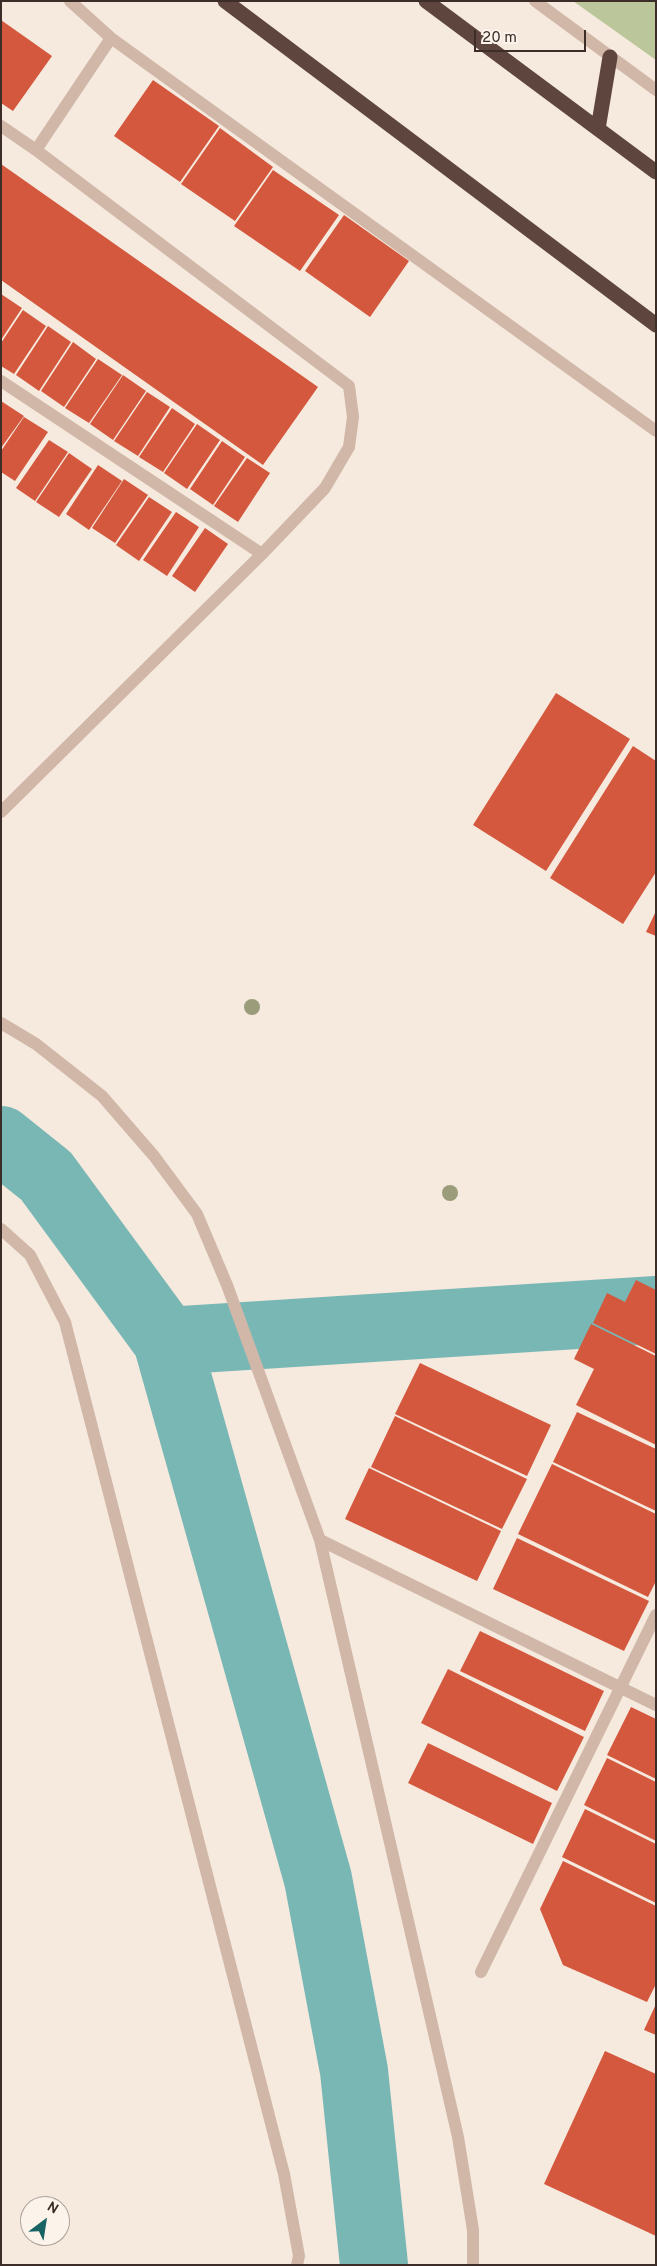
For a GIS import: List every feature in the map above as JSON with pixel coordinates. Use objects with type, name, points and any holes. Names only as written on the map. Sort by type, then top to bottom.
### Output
[{"type":"highway","points":[[225,1],[656,325]]},
{"type":"highway","points":[[426,1],[656,172]]},
{"type":"highway","points":[[598,130],[610,57]]},
{"type":"street","points":[[70,1],[111,38],[656,431]]},
{"type":"street","points":[[536,1],[656,90]]},
{"type":"street","points":[[36,150],[111,38]]},
{"type":"street","points":[[1,126],[36,150],[349,386],[353,416],[350,447],[325,488],[262,554],[1,812]]},
{"type":"street","points":[[1,381],[262,554]]},
{"type":"street","points":[[1,1023],[36,1044],[102,1096],[154,1156],[197,1214],[227,1285],[320,1540],[458,2137],[473,2230],[472,2265]]},
{"type":"street","points":[[1,1229],[30,1255],[65,1322],[284,2174],[299,2256],[297,2265]]},
{"type":"street","points":[[320,1540],[656,1705]]},
{"type":"street","points":[[481,1972],[656,1615]]},
{"type":"green space","points":[[573,1],[656,1],[656,60]]},
{"type":"building","points":[[1,20],[52,56],[13,111],[1,103]]},
{"type":"building","points":[[153,80],[219,126],[180,182],[114,136]]},
{"type":"building","points":[[220,128],[273,167],[235,221],[181,184]]},
{"type":"building","points":[[1,164],[318,387],[263,465],[1,280]]},
{"type":"building","points":[[273,170],[339,215],[300,271],[234,226]]},
{"type":"building","points":[[344,215],[409,261],[370,317],[305,271]]},
{"type":"building","points":[[1,294],[22,308],[1,340]]},
{"type":"building","points":[[23,310],[46,326],[14,374],[1,366],[1,343]]},
{"type":"building","points":[[48,326],[71,342],[39,391],[16,375]]},
{"type":"building","points":[[73,342],[96,359],[64,407],[41,391]]},
{"type":"building","points":[[98,359],[122,375],[89,423],[65,408]]},
{"type":"building","points":[[123,375],[146,391],[113,440],[90,424]]},
{"type":"building","points":[[147,392],[170,407],[138,456],[114,441]]},
{"type":"building","points":[[1,401],[24,416],[1,448]]},
{"type":"building","points":[[172,408],[195,424],[163,472],[139,457]]},
{"type":"building","points":[[24,417],[48,432],[15,481],[1,472],[1,451]]},
{"type":"building","points":[[197,424],[220,440],[187,489],[164,473]]},
{"type":"building","points":[[49,440],[68,452],[35,501],[16,488]]},
{"type":"building","points":[[222,441],[245,457],[213,505],[190,489]]},
{"type":"building","points":[[69,453],[92,469],[59,517],[36,502]]},
{"type":"building","points":[[247,458],[270,473],[238,522],[214,506]]},
{"type":"building","points":[[98,465],[122,481],[89,530],[66,514]]},
{"type":"building","points":[[124,479],[148,495],[115,543],[92,528]]},
{"type":"building","points":[[149,497],[172,512],[139,561],[116,545]]},
{"type":"building","points":[[176,512],[199,527],[167,576],[143,560]]},
{"type":"building","points":[[205,528],[228,544],[195,592],[172,576]]},
{"type":"building","points":[[556,693],[630,739],[546,871],[473,825]]},
{"type":"building","points":[[633,746],[656,761],[656,872],[623,924],[550,878]]},
{"type":"building","points":[[656,911],[656,936],[646,932]]},
{"type":"building","points":[[636,1280],[656,1290],[656,1354],[593,1323],[607,1293],[625,1302]]},
{"type":"building","points":[[591,1324],[656,1356],[656,1445],[576,1405],[594,1369],[574,1359]]},
{"type":"building","points":[[420,1363],[551,1425],[527,1476],[395,1414]]},
{"type":"building","points":[[577,1412],[656,1449],[656,1511],[553,1462]]},
{"type":"building","points":[[395,1416],[527,1479],[502,1529],[371,1467]]},
{"type":"building","points":[[552,1464],[656,1514],[656,1581],[648,1597],[518,1534]]},
{"type":"building","points":[[369,1468],[501,1531],[477,1581],[345,1519]]},
{"type":"building","points":[[517,1538],[649,1601],[624,1651],[493,1589]]},
{"type":"building","points":[[480,1631],[604,1691],[585,1731],[460,1671]]},
{"type":"building","points":[[448,1669],[584,1737],[557,1791],[421,1723]]},
{"type":"building","points":[[631,1707],[656,1719],[656,1779],[607,1755]]},
{"type":"building","points":[[428,1743],[552,1803],[533,1844],[408,1783]]},
{"type":"building","points":[[607,1758],[656,1782],[656,1841],[584,1805]]},
{"type":"building","points":[[585,1809],[656,1844],[656,1903],[562,1857]]},
{"type":"building","points":[[563,1861],[656,1906],[656,1984],[647,2002],[563,1965],[540,1909]]},
{"type":"building","points":[[656,2004],[656,2035],[644,2030]]},
{"type":"building","points":[[605,2051],[656,2074],[656,2236],[544,2184]]},
{"type":"waterway","points":[[1,1140],[46,1176],[167,1341],[318,1879],[354,2071],[374,2265]]},
{"type":"waterway","points":[[167,1341],[656,1310]]}]
